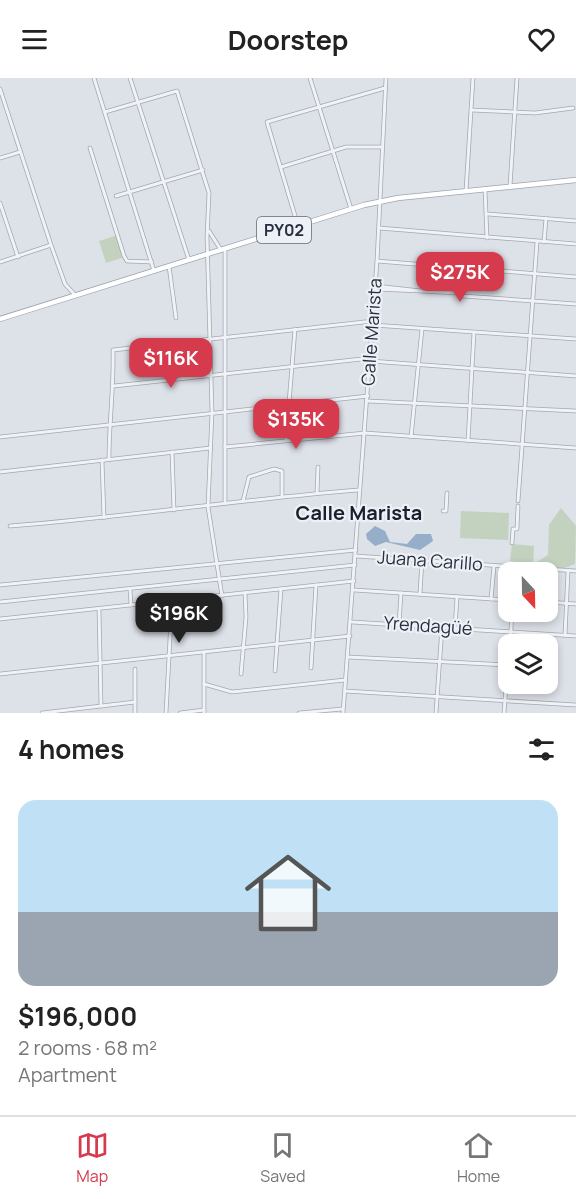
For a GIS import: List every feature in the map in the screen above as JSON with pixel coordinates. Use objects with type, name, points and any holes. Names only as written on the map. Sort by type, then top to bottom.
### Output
[{"type":"main road","name":"PY02","points":[[0,319],[351,209],[380,202],[576,180]]},
{"type":"street","points":[[94,78],[154,271]]},
{"type":"street","points":[[130,78],[189,260]]},
{"type":"street","points":[[310,78],[351,209]]},
{"type":"street","name":"Calle Marista","points":[[343,711],[352,622],[359,490],[376,287],[386,78]]},
{"type":"street","points":[[466,191],[473,78]]},
{"type":"street","points":[[510,186],[517,78]]},
{"type":"street","points":[[298,226],[267,122],[385,88]]},
{"type":"street","points":[[0,89],[51,246],[65,284],[76,296]]},
{"type":"street","points":[[105,112],[177,91],[204,170],[209,193],[212,412],[208,507],[222,596]]},
{"type":"street","points":[[471,110],[514,113],[573,108]]},
{"type":"street","points":[[281,166],[359,145],[382,147]]},
{"type":"street","points":[[90,148],[124,256],[127,261],[134,263],[152,262]]},
{"type":"street","points":[[0,158],[20,152]]},
{"type":"street","points":[[116,196],[204,170]]},
{"type":"street","points":[[485,189],[488,213],[487,238]]},
{"type":"street","points":[[0,203],[18,256]]},
{"type":"street","points":[[488,213],[576,221]]},
{"type":"street","points":[[544,242],[546,218]]},
{"type":"street","points":[[379,228],[576,244]]},
{"type":"street","points":[[209,230],[223,250],[225,503]]},
{"type":"street","points":[[518,501],[537,242]]},
{"type":"street","points":[[0,262],[51,246]]},
{"type":"street","points":[[377,261],[576,277]]},
{"type":"street","points":[[169,267],[176,318]]},
{"type":"street","points":[[458,293],[462,268]]},
{"type":"street","points":[[376,287],[458,293],[468,297],[532,299],[576,304]]},
{"type":"street","points":[[109,459],[109,424],[114,386],[113,350],[225,336],[373,323],[422,329],[576,339]]},
{"type":"street","points":[[286,440],[295,329]]},
{"type":"street","points":[[411,437],[422,329]]},
{"type":"street","points":[[468,441],[474,332]]},
{"type":"street","points":[[114,386],[225,372],[370,359],[576,376]]},
{"type":"street","points":[[0,438],[290,403],[368,399],[576,411]]},
{"type":"street","points":[[225,447],[365,433],[576,448]]},
{"type":"street","points":[[0,472],[210,448]]},
{"type":"street","points":[[172,452],[174,510]]},
{"type":"street","points":[[102,460],[104,519]]},
{"type":"street","points":[[317,493],[318,467]]},
{"type":"street","points":[[243,501],[249,477],[274,469],[282,471],[282,496]]},
{"type":"street","points":[[10,526],[104,519],[282,496],[359,490]]},
{"type":"street","points":[[443,511],[446,511],[447,493]]},
{"type":"street","points":[[512,543],[513,529],[517,529],[518,506]]},
{"type":"street","points":[[0,585],[356,549]]},
{"type":"street","name":"Juana Carillo","points":[[356,556],[576,571]]},
{"type":"street","points":[[420,593],[422,560]]},
{"type":"street","points":[[0,602],[355,565]]},
{"type":"street","points":[[491,599],[494,566]]},
{"type":"street","points":[[565,635],[568,571]]},
{"type":"street","points":[[0,619],[354,581]]},
{"type":"street","points":[[311,668],[316,585]]},
{"type":"street","points":[[130,589],[130,605]]},
{"type":"street","points":[[275,671],[279,643],[281,589]]},
{"type":"street","points":[[354,590],[498,599]]},
{"type":"street","points":[[399,624],[401,592]]},
{"type":"street","points":[[241,674],[245,593]]},
{"type":"street","points":[[455,628],[457,596]]},
{"type":"street","points":[[166,713],[172,601]]},
{"type":"street","points":[[558,603],[576,604]]},
{"type":"street","points":[[99,608],[101,706]]},
{"type":"street","name":"Yrendagüé","points":[[352,622],[576,636]]},
{"type":"street","points":[[511,632],[512,622]]},
{"type":"street","points":[[436,713],[442,627]]},
{"type":"street","points":[[0,674],[350,636]]},
{"type":"street","points":[[180,713],[204,712],[204,652]]},
{"type":"street","points":[[347,657],[498,665]]},
{"type":"street","points":[[135,669],[135,713]]},
{"type":"street","points":[[204,684],[232,692],[345,680]]},
{"type":"street","points":[[345,691],[576,705]]},
{"type":"street","points":[[504,713],[506,694]]},
{"type":"street","points":[[42,713],[135,702]]},
{"type":"street","points":[[299,713],[343,711]]},
{"type":"green space","points":[[118,235],[124,257],[106,263],[99,241]]},
{"type":"green space","points":[[561,508],[576,526],[575,564],[562,569],[558,568],[558,562],[537,562],[548,555],[549,525]]},
{"type":"green space","points":[[461,511],[509,513],[508,540],[460,538]]},
{"type":"green space","points":[[512,544],[534,546],[533,562],[510,561]]},
{"type":"water","points":[[375,526],[385,531],[390,542],[407,544],[416,534],[431,534],[433,541],[420,550],[386,542],[375,546],[367,539],[366,534]]},
{"type":"district","name":"Calle Marista","points":[[359,513]]}]
